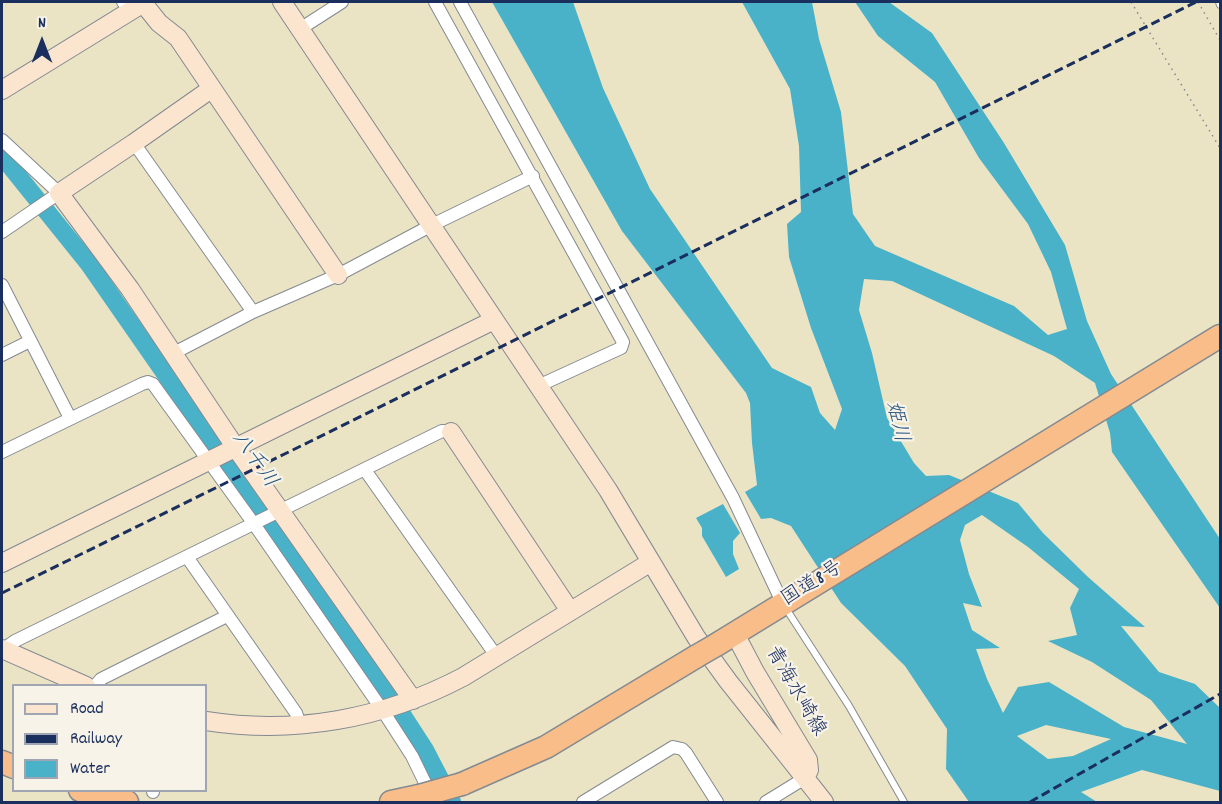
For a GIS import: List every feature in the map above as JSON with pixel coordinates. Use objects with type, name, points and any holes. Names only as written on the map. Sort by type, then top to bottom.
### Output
[{"type":"highway","name":"国道8号","points":[[391,802],[427,799],[546,747],[1221,336]]},
{"type":"highway","points":[[88,792],[127,802]]},
{"type":"street","points":[[282,2],[608,490],[696,637],[824,802]]},
{"type":"street","points":[[300,29],[342,2]]},
{"type":"street","points":[[435,2],[623,342],[621,348],[538,386]]},
{"type":"street","points":[[460,2],[734,498],[782,604]]},
{"type":"street","points":[[2,90],[135,4],[178,38],[338,275]]},
{"type":"street","points":[[2,232],[211,88]]},
{"type":"street","points":[[2,140],[54,197],[130,289],[171,354],[414,700]]},
{"type":"street","points":[[134,143],[253,312]]},
{"type":"street","points":[[171,354],[253,312],[338,275],[432,225],[532,176]]},
{"type":"street","points":[[2,285],[70,418]]},
{"type":"street","points":[[2,563],[494,320]]},
{"type":"street","points":[[2,355],[30,341]]},
{"type":"street","points":[[2,452],[148,382],[158,389],[383,711],[412,756],[427,799]]},
{"type":"street","points":[[81,684],[4,650],[15,641],[442,431],[451,432],[570,611]]},
{"type":"street","points":[[365,470],[497,657]]},
{"type":"street","points":[[187,557],[296,714],[300,724]]},
{"type":"street","points":[[207,721],[256,726],[300,724],[383,711],[414,700],[447,685],[497,657],[651,562]]},
{"type":"street","points":[[97,684],[101,679],[227,616]]},
{"type":"street","name":"青海水崎線","points":[[724,640],[755,672],[808,760],[809,770],[805,778]]},
{"type":"street","points":[[583,802],[668,748],[678,747],[686,753],[717,802]]},
{"type":"street","points":[[766,802],[805,778]]},
{"type":"lane","points":[[782,604],[849,706],[904,802]]},
{"type":"path","points":[[1131,2],[1221,148]]},
{"type":"path","points":[[1198,2],[1221,40]]},
{"type":"water","points":[[492,2],[573,2],[603,88],[650,189],[772,368],[811,387],[820,413],[835,430],[842,409],[811,328],[789,257],[787,224],[801,212],[799,146],[790,89],[742,2],[812,2],[819,39],[841,112],[853,214],[875,246],[1014,306],[1048,335],[1067,329],[1051,272],[1028,224],[979,158],[935,82],[878,36],[855,2],[889,2],[932,33],[1004,143],[1065,245],[1087,321],[1111,374],[1220,539],[1220,608],[1112,452],[1110,433],[1095,383],[1054,356],[892,281],[864,279],[859,310],[887,418],[914,463],[926,476],[949,475],[1018,503],[1043,533],[1088,577],[1145,627],[1121,626],[1159,672],[1195,684],[1220,708],[1220,791],[1142,770],[1081,792],[1097,802],[969,802],[946,769],[947,729],[905,666],[841,603],[791,526],[771,518],[761,519],[745,492],[757,485],[750,403],[746,393],[622,231]],"holes":[[[982,515],[1028,547],[1079,589],[1070,608],[1077,635],[1048,641],[1092,662],[1151,700],[1187,744],[1124,727],[1049,682],[1018,687],[1003,713],[976,649],[1000,648],[972,630],[963,603],[982,607],[969,574],[960,540],[965,525]],[[1046,725],[1111,739],[1073,756],[1048,759],[1017,736]]]},
{"type":"water","points":[[723,504],[740,533],[733,541],[733,554],[739,569],[726,577],[702,536],[702,528],[696,518]]},
{"type":"waterway","name":"八千川","points":[[2,156],[89,264],[403,716],[425,750],[452,802]]},
{"type":"railway","points":[[2,593],[1196,2]]},
{"type":"railway","points":[[1030,802],[1220,694]]},
{"type":"water label","name":"姫川","points":[[895,422]]}]
